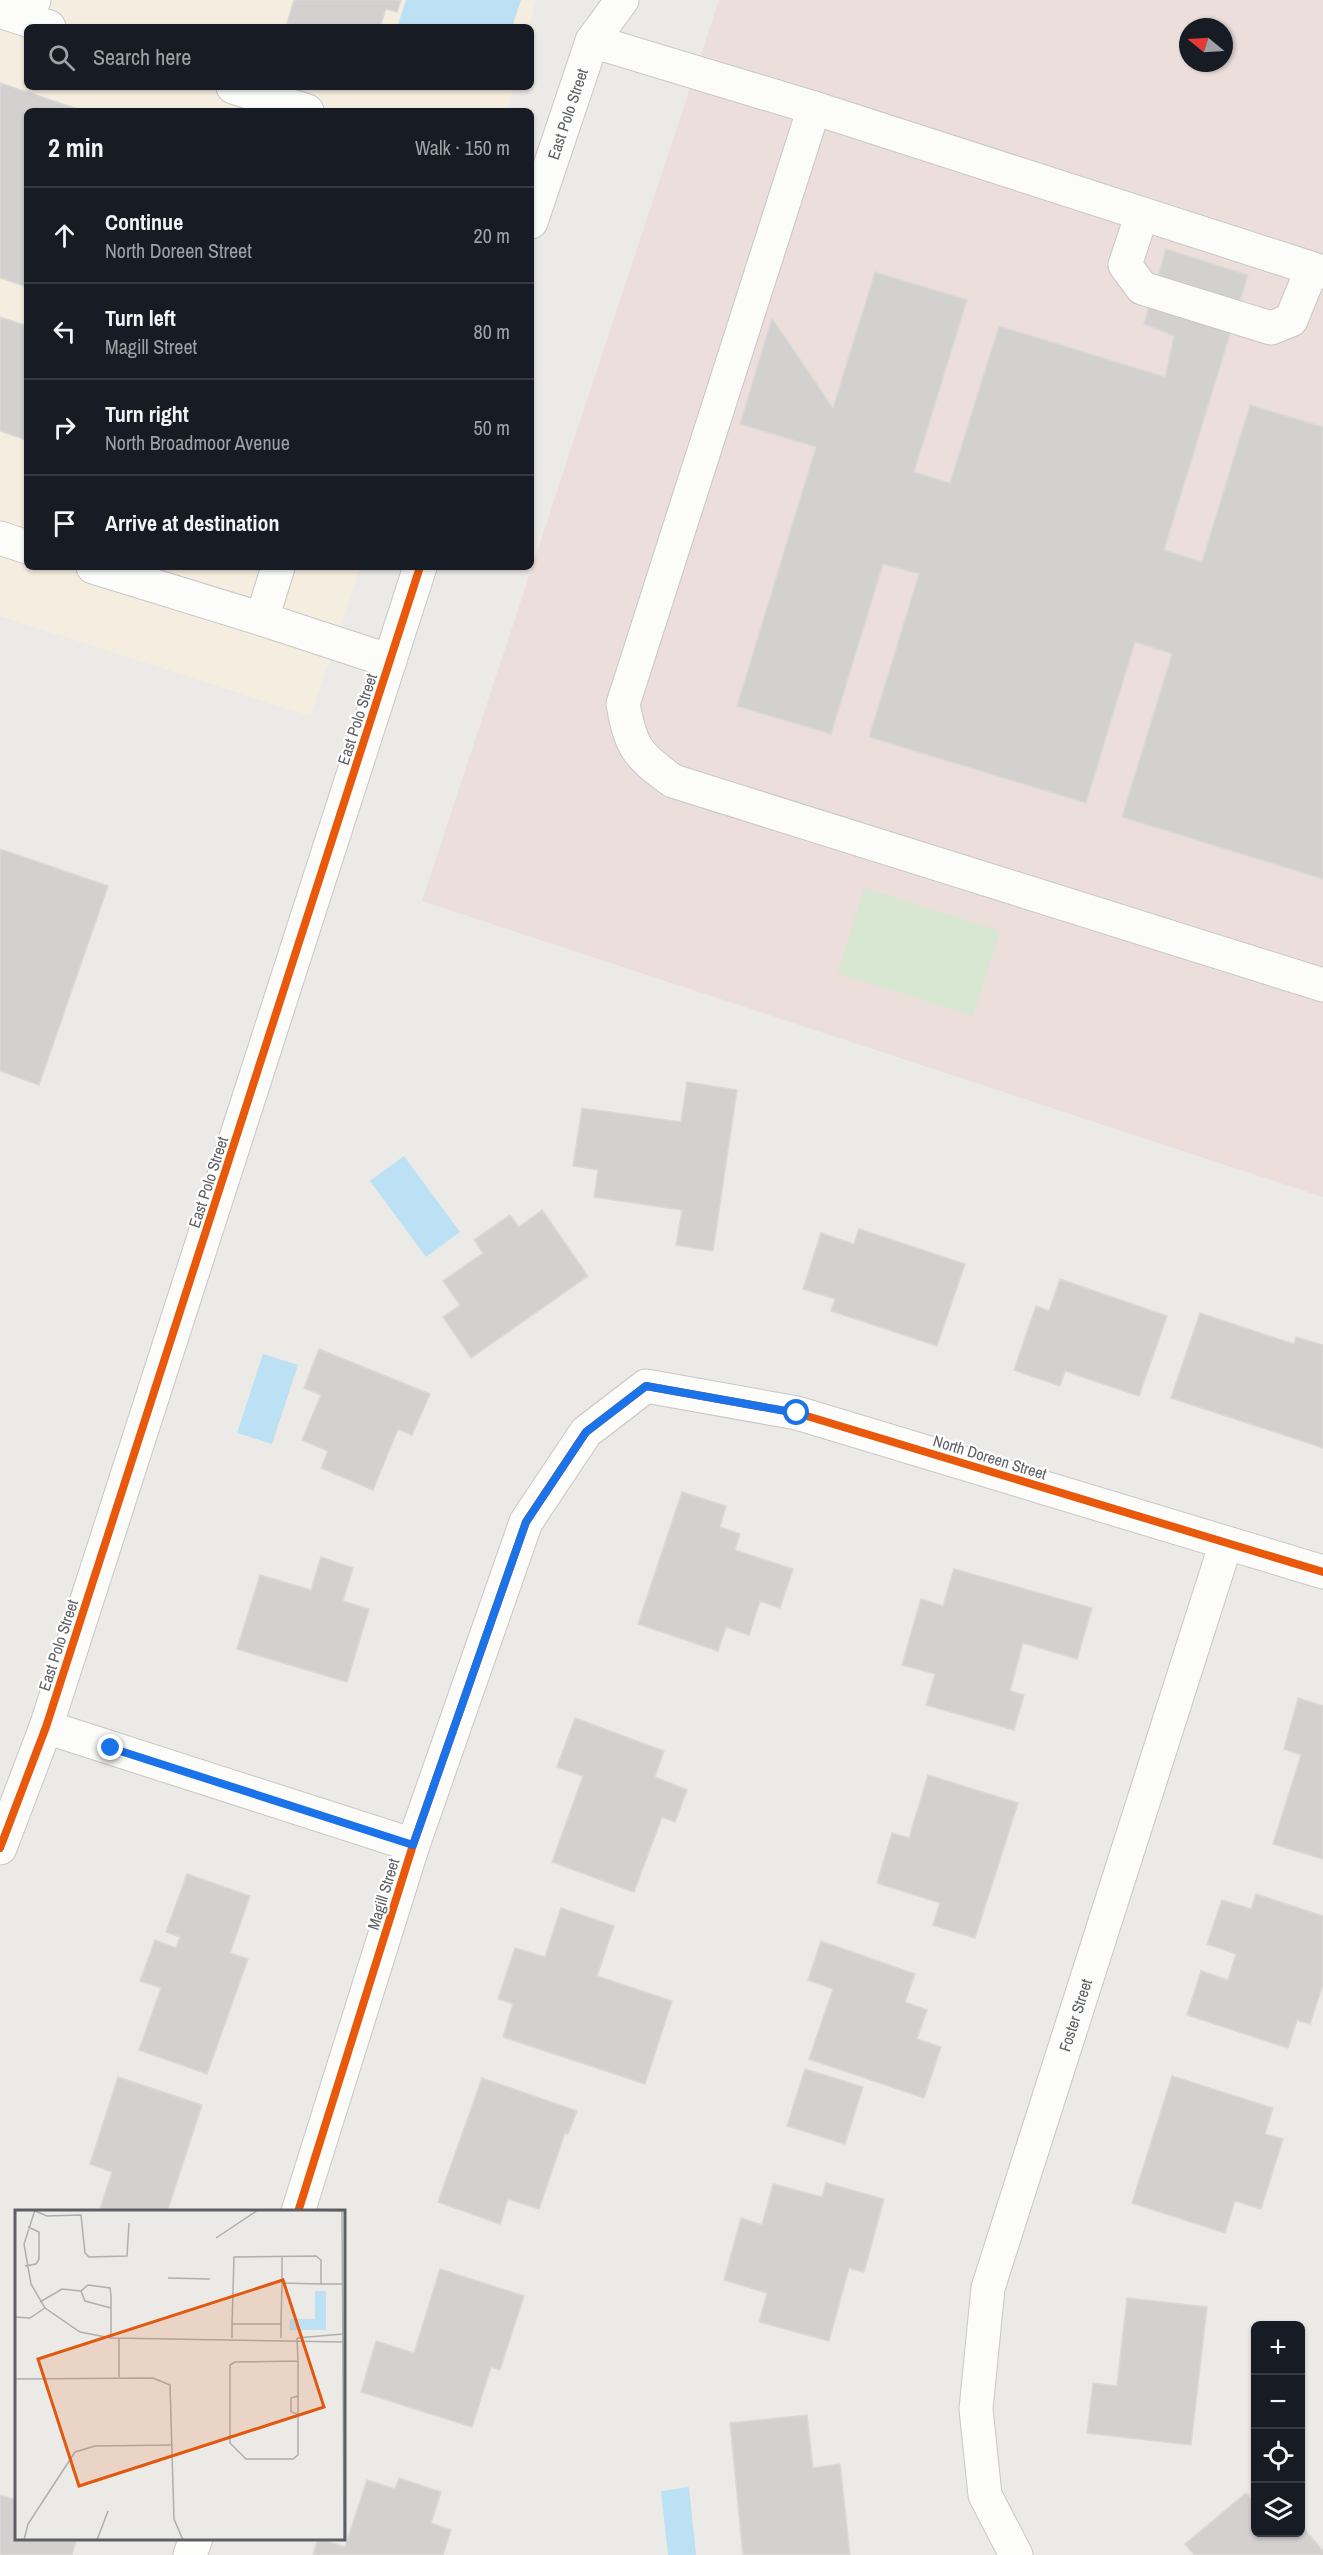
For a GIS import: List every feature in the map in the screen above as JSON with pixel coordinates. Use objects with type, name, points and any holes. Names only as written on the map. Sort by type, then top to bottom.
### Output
[{"type":"street","name":"East Polo Street","points":[[590,0],[592,41]]},
{"type":"street","name":"East Polo Street","points":[[536,190],[592,41],[622,0]]},
{"type":"street","points":[[592,41],[814,108],[1318,270],[1291,320],[1271,328],[1142,288],[1125,265],[1142,214]]},
{"type":"street","points":[[242,90],[298,108]]},
{"type":"street","points":[[814,108],[623,704],[629,736],[644,760],[674,781],[1323,986]]},
{"type":"street","points":[[0,538],[24,546]]},
{"type":"street","points":[[103,570],[390,660]]},
{"type":"street","points":[[262,619],[277,570]]},
{"type":"street","name":"East Polo Street","points":[[0,1848],[9,1802],[46,1727],[419,570]]},
{"type":"street","name":"North Doreen Street","points":[[646,1386],[797,1413],[1323,1572]]},
{"type":"street","name":"Magill Street","points":[[298,2210],[413,1845],[526,1522],[586,1432],[646,1386]]},
{"type":"street","name":"Foster Street","points":[[1016,2555],[985,2495],[976,2409],[987,2288],[1226,1543]]},
{"type":"street","points":[[46,1727],[413,1845]]},
{"type":"street","points":[[190,2555],[194,2540]]},
{"type":"shaded area","points":[[0,0],[536,0],[530,24],[24,24],[24,90],[513,90],[508,108],[24,108],[24,570],[359,570],[311,716],[0,616]]},
{"type":"shaded area","points":[[719,0],[1323,0],[1323,1197],[422,901],[531,570],[534,570],[534,561]]},
{"type":"green space","points":[[864,888],[1000,931],[973,1016],[838,973]]},
{"type":"water","points":[[406,0],[521,0],[513,24],[398,24]]},
{"type":"water","points":[[404,1156],[460,1232],[426,1257],[370,1181]]},
{"type":"water","points":[[263,1354],[298,1365],[272,1444],[237,1433]]},
{"type":"water","points":[[689,2487],[696,2555],[668,2555],[661,2491]]},
{"type":"building","points":[[294,0],[401,0],[397,12],[386,9],[381,24],[287,23]]},
{"type":"building","points":[[0,83],[75,108],[24,108],[24,286],[0,278]]},
{"type":"building","points":[[1166,249],[1248,275],[1164,550],[1202,562],[1250,405],[1323,427],[1323,879],[1122,817],[1172,654],[1135,642],[1086,803],[869,737],[919,574],[883,564],[831,734],[737,706],[816,447],[740,424],[772,318],[833,408],[875,272],[967,300],[914,472],[950,483],[999,326],[1165,377],[1174,336],[1144,324]]},
{"type":"building","points":[[0,317],[24,325],[24,439],[0,431]]},
{"type":"building","points":[[0,849],[108,886],[39,1085],[0,1071]]},
{"type":"building","points":[[687,1082],[737,1090],[713,1251],[676,1245],[682,1210],[594,1197],[598,1170],[573,1166],[582,1108],[681,1122]]},
{"type":"building","points":[[542,1210],[588,1276],[471,1358],[443,1317],[460,1305],[443,1281],[483,1253],[474,1240],[510,1215],[519,1227]]},
{"type":"building","points":[[859,1229],[965,1264],[937,1346],[831,1311],[835,1299],[803,1289],[821,1233],[854,1244]]},
{"type":"building","points":[[1060,1279],[1167,1316],[1139,1396],[1065,1371],[1060,1386],[1014,1370],[1036,1306],[1049,1311]]},
{"type":"building","points":[[1200,1313],[1294,1344],[1296,1337],[1323,1345],[1323,1448],[1171,1398]]},
{"type":"building","points":[[319,1349],[430,1394],[412,1435],[398,1429],[373,1490],[321,1468],[328,1451],[302,1440],[321,1395],[304,1388]]},
{"type":"building","points":[[682,1492],[726,1506],[720,1527],[740,1534],[735,1550],[793,1569],[780,1608],[760,1601],[749,1635],[726,1627],[718,1651],[638,1624]]},
{"type":"building","points":[[321,1557],[353,1568],[343,1601],[369,1609],[347,1682],[237,1649],[260,1575],[311,1590]]},
{"type":"building","points":[[954,1569],[1092,1608],[1077,1659],[1023,1643],[1010,1691],[1024,1695],[1014,1730],[926,1705],[935,1674],[902,1665],[921,1599],[943,1606]]},
{"type":"building","points":[[1298,1698],[1323,1706],[1323,1859],[1273,1844],[1301,1755],[1284,1749]]},
{"type":"building","points":[[575,1718],[664,1751],[655,1777],[687,1790],[675,1822],[662,1817],[634,1892],[552,1862],[583,1776],[557,1767]]},
{"type":"building","points":[[928,1775],[1018,1803],[975,1938],[933,1925],[940,1903],[877,1883],[892,1833],[909,1838]]},
{"type":"building","points":[[187,1874],[250,1896],[230,1953],[248,1959],[207,2074],[139,2050],[161,1988],[140,1981],[155,1940],[176,1948],[180,1937],[166,1932]]},
{"type":"building","points":[[1256,1894],[1323,1916],[1323,1984],[1310,2024],[1297,2020],[1288,2048],[1187,2015],[1201,1971],[1228,1980],[1236,1954],[1207,1944],[1222,1900],[1251,1909]]},
{"type":"building","points":[[561,1908],[614,1926],[597,1976],[672,2001],[645,2084],[503,2037],[513,2004],[498,1999],[515,1948],[545,1957]]},
{"type":"building","points":[[821,1941],[915,1974],[905,2002],[927,2010],[917,2039],[941,2047],[924,2098],[809,2059],[833,1989],[808,1980]]},
{"type":"building","points":[[805,2069],[863,2087],[845,2144],[787,2126]]},
{"type":"building","points":[[1172,2076],[1273,2108],[1265,2134],[1283,2139],[1261,2209],[1235,2201],[1225,2233],[1132,2203]]},
{"type":"building","points":[[118,2077],[202,2105],[168,2210],[100,2209],[112,2172],[90,2164]]},
{"type":"building","points":[[482,2078],[577,2111],[568,2134],[565,2133],[539,2209],[508,2199],[500,2224],[438,2202]]},
{"type":"building","points":[[826,2183],[884,2199],[864,2272],[849,2268],[829,2341],[759,2322],[767,2293],[724,2280],[741,2218],[762,2225],[773,2184],[822,2197]]},
{"type":"building","points":[[440,2269],[524,2296],[500,2370],[491,2367],[472,2427],[361,2392],[376,2341],[414,2353]]},
{"type":"building","points":[[1127,2298],[1207,2307],[1191,2445],[1087,2433],[1093,2383],[1117,2386]]},
{"type":"building","points":[[807,2415],[813,2468],[840,2464],[850,2555],[743,2555],[730,2423]]},
{"type":"building","points":[[399,2478],[441,2492],[431,2523],[451,2530],[443,2555],[313,2555],[317,2540],[345,2547],[367,2480],[395,2489]]},
{"type":"building","points":[[1246,2493],[1251,2499],[1251,2537],[1305,2537],[1305,2530],[1323,2551],[1323,2555],[1194,2555],[1185,2544]]},
{"type":"building","points":[[0,2495],[15,2500],[15,2540],[76,2540],[72,2555],[0,2555]]},
{"type":"cycle path","points":[[0,1848],[46,1727],[419,570]]},
{"type":"cycle path","points":[[299,2210],[413,1845],[526,1522],[586,1432],[646,1386],[797,1413],[1323,1572]]},
{"type":"route","points":[[111,1748],[413,1845],[526,1522],[586,1432],[646,1386],[797,1413]]}]
